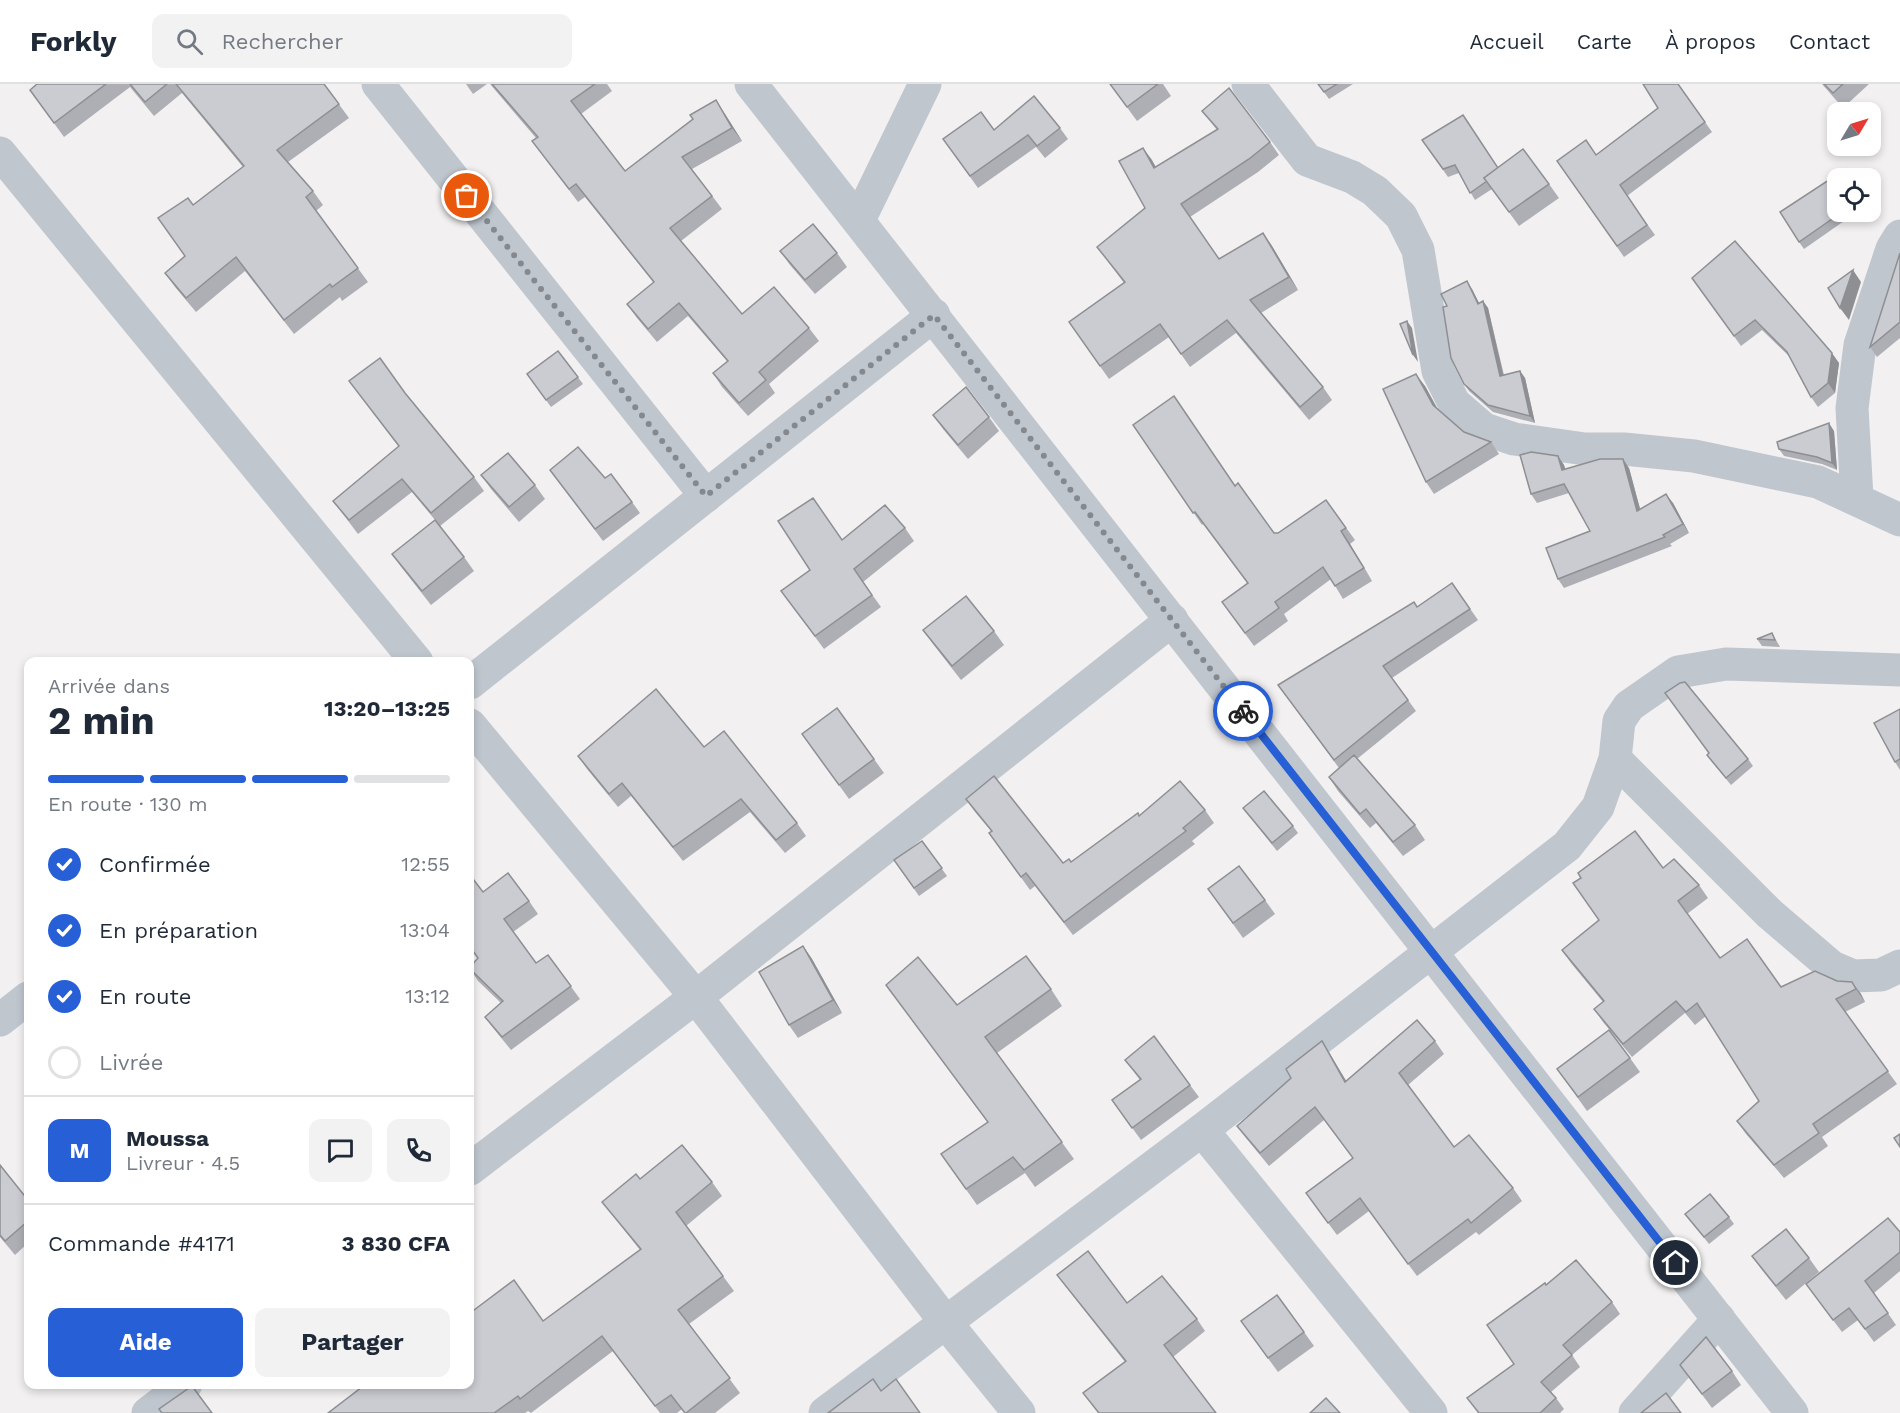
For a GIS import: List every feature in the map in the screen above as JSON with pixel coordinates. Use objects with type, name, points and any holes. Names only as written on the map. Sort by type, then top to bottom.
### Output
[{"type":"street","points":[[378,84],[706,496]]},
{"type":"street","points":[[752,84],[1792,1413]]},
{"type":"street","points":[[859,220],[925,84]]},
{"type":"street","points":[[1248,84],[1307,160],[1352,177],[1375,191],[1401,216],[1418,250],[1438,371],[1454,403],[1484,429],[1514,439],[1585,449],[1624,449],[1694,456],[1818,482],[1900,519]]},
{"type":"street","points":[[0,153],[413,657]]},
{"type":"street","points":[[1857,498],[1852,408],[1860,345],[1892,249],[1900,236]]},
{"type":"street","points":[[474,680],[934,315]]},
{"type":"street","points":[[474,1166],[696,997],[1172,620]]},
{"type":"street","points":[[825,1413],[1202,1130],[1567,846],[1598,807],[1615,759],[1619,721],[1629,706],[1678,672],[1725,664],[1900,670]]},
{"type":"street","points":[[474,730],[696,997],[946,1324],[1019,1413]]},
{"type":"street","points":[[1615,759],[1770,914],[1832,967],[1853,976],[1881,975],[1900,966]]},
{"type":"street","points":[[0,1020],[24,1001]]},
{"type":"street","points":[[1202,1130],[1431,1413]]},
{"type":"street","points":[[1635,1413],[1719,1318]]},
{"type":"street","points":[[148,1413],[179,1389]]},
{"type":"building","points":[[37,84],[106,84],[54,123],[30,90]]},
{"type":"building","points":[[130,84],[167,84],[145,102]]},
{"type":"building","points":[[176,84],[324,84],[339,104],[277,150],[313,191],[306,197],[358,268],[332,287],[330,284],[284,320],[236,257],[186,298],[165,273],[185,256],[158,218],[188,198],[193,205],[244,166]]},
{"type":"building","points":[[492,84],[595,84],[571,101],[625,171],[693,119],[690,115],[716,100],[732,128],[682,157],[712,196],[670,228],[742,314],[774,287],[809,328],[759,372],[766,380],[739,403],[713,373],[728,361],[679,303],[648,329],[627,304],[654,282],[576,184],[569,189],[532,141],[538,137]]},
{"type":"building","points":[[1110,84],[1158,84],[1127,107]]},
{"type":"building","points":[[1318,84],[1337,84],[1324,92]]},
{"type":"building","points":[[1643,84],[1678,84],[1705,122],[1620,185],[1647,225],[1617,246],[1557,161],[1586,140],[1596,155],[1658,108]]},
{"type":"building","points":[[1824,84],[1843,84],[1833,93]]},
{"type":"building","points":[[1229,88],[1270,142],[1249,159],[1181,204],[1219,259],[1263,233],[1289,277],[1250,300],[1323,387],[1300,407],[1227,320],[1181,354],[1160,324],[1100,366],[1069,322],[1125,282],[1097,247],[1145,208],[1119,161],[1143,148],[1154,168],[1218,129],[1202,111]]},
{"type":"building","points":[[1034,96],[1060,128],[1037,146],[1028,135],[970,176],[943,139],[981,112],[994,130]]},
{"type":"building","points":[[1463,115],[1498,168],[1484,178],[1487,181],[1470,193],[1455,165],[1443,169],[1422,140]]},
{"type":"building","points":[[1523,149],[1549,184],[1509,212],[1484,178]]},
{"type":"building","points":[[1827,181],[1828,222],[1799,242],[1780,212]]},
{"type":"building","points":[[813,224],[837,253],[805,280],[780,251]]},
{"type":"building","points":[[1735,241],[1832,353],[1828,383],[1811,397],[1787,352],[1755,320],[1734,336],[1692,278]]},
{"type":"building","points":[[1900,253],[1900,322],[1870,347]]},
{"type":"building","points":[[1853,270],[1840,308],[1828,288]]},
{"type":"building","points":[[1467,281],[1478,304],[1483,301],[1500,376],[1520,371],[1530,416],[1488,405],[1464,384],[1451,358],[1443,307],[1447,306],[1441,294]]},
{"type":"building","points":[[1407,321],[1413,355],[1400,324]]},
{"type":"building","points":[[558,351],[578,377],[546,400],[527,374]]},
{"type":"building","points":[[380,358],[405,393],[474,477],[431,513],[402,479],[349,520],[333,501],[399,446],[349,381]]},
{"type":"building","points":[[1416,374],[1433,405],[1464,432],[1491,442],[1426,482],[1383,389]]},
{"type":"building","points":[[966,387],[989,417],[958,445],[933,415]]},
{"type":"building","points":[[1174,396],[1235,486],[1238,483],[1274,533],[1278,533],[1326,500],[1346,528],[1341,531],[1364,568],[1335,586],[1323,567],[1275,602],[1279,608],[1245,633],[1222,602],[1248,583],[1195,512],[1193,513],[1133,425]]},
{"type":"building","points":[[1829,423],[1832,463],[1817,457],[1779,449],[1777,442]]},
{"type":"building","points":[[578,447],[605,478],[611,474],[632,502],[595,529],[550,470]]},
{"type":"building","points":[[1531,452],[1558,456],[1562,470],[1600,459],[1623,459],[1637,511],[1666,494],[1683,524],[1663,535],[1665,537],[1558,579],[1546,548],[1590,531],[1564,484],[1531,494],[1520,455]]},
{"type":"building","points":[[508,453],[535,485],[509,507],[481,475]]},
{"type":"building","points":[[813,498],[842,540],[885,505],[905,528],[854,569],[872,595],[815,636],[781,591],[810,570],[778,521]]},
{"type":"building","points":[[435,520],[464,557],[422,591],[392,554]]},
{"type":"building","points":[[1452,583],[1470,609],[1383,666],[1408,700],[1334,760],[1278,685],[1414,602],[1417,607]]},
{"type":"building","points":[[966,596],[994,631],[952,666],[923,630]]},
{"type":"building","points":[[1772,633],[1775,640],[1757,639]]},
{"type":"building","points":[[1685,682],[1748,759],[1726,778],[1707,755],[1709,753],[1665,693]]},
{"type":"building","points":[[656,689],[704,747],[724,731],[797,823],[776,840],[741,799],[673,847],[622,783],[609,794],[578,756]]},
{"type":"building","points":[[837,708],[874,759],[839,785],[802,734]]},
{"type":"building","points":[[1900,709],[1900,759],[1895,762],[1874,723]]},
{"type":"building","points":[[1354,755],[1415,825],[1393,842],[1366,809],[1360,814],[1329,777]]},
{"type":"building","points":[[994,776],[1063,863],[1069,859],[1071,862],[1138,813],[1139,816],[1180,781],[1205,810],[1183,828],[1186,831],[1064,922],[1026,873],[1021,877],[989,833],[992,831],[966,799]]},
{"type":"building","points":[[1264,791],[1293,826],[1272,843],[1243,808]]},
{"type":"building","points":[[1635,831],[1663,868],[1674,859],[1699,885],[1678,901],[1720,958],[1747,939],[1781,987],[1815,971],[1837,981],[1852,982],[1856,989],[1836,999],[1888,1071],[1813,1124],[1819,1133],[1774,1165],[1737,1121],[1759,1101],[1697,1003],[1686,1012],[1676,1001],[1623,1044],[1594,1009],[1604,1001],[1562,950],[1599,920],[1573,883],[1581,878],[1578,873]]},
{"type":"building","points":[[922,841],[942,868],[914,888],[894,860]]},
{"type":"building","points":[[1239,866],[1265,900],[1233,923],[1208,889]]},
{"type":"building","points":[[508,873],[529,901],[504,919],[536,963],[548,955],[571,986],[502,1037],[485,1017],[503,1001],[474,973],[474,962],[478,958],[474,952],[474,880],[483,892]]},
{"type":"building","points":[[803,946],[833,1000],[789,1025],[759,972]]},
{"type":"building","points":[[1026,956],[1051,989],[985,1037],[1062,1142],[1024,1170],[1013,1157],[966,1189],[941,1154],[988,1122],[886,985],[918,957],[957,1005]]},
{"type":"building","points":[[1417,1020],[1435,1041],[1399,1073],[1454,1147],[1469,1135],[1513,1188],[1471,1223],[1468,1219],[1408,1264],[1360,1198],[1328,1223],[1306,1193],[1353,1158],[1315,1107],[1260,1153],[1237,1126],[1291,1078],[1286,1069],[1322,1041],[1345,1082]]},
{"type":"building","points":[[1609,1030],[1630,1058],[1578,1097],[1557,1069]]},
{"type":"building","points":[[1154,1036],[1190,1085],[1132,1128],[1112,1100],[1141,1079],[1125,1060]]},
{"type":"building","points":[[1900,1134],[1900,1147],[1894,1138]]},
{"type":"building","points":[[682,1145],[712,1182],[676,1212],[723,1276],[678,1310],[730,1378],[686,1413],[671,1395],[655,1406],[602,1336],[520,1399],[518,1396],[494,1413],[328,1413],[359,1389],[474,1389],[474,1310],[514,1280],[543,1321],[641,1249],[602,1202],[636,1174],[640,1179]]},
{"type":"building","points":[[0,1165],[24,1195],[24,1224],[5,1241],[0,1235]]},
{"type":"building","points":[[1710,1194],[1729,1217],[1704,1237],[1685,1214]]},
{"type":"building","points":[[1888,1218],[1900,1232],[1900,1252],[1865,1281],[1888,1313],[1865,1329],[1849,1308],[1833,1320],[1806,1284]]},
{"type":"building","points":[[1786,1229],[1809,1258],[1776,1286],[1752,1256]]},
{"type":"building","points":[[1088,1251],[1127,1303],[1162,1276],[1197,1319],[1164,1345],[1216,1413],[1099,1413],[1083,1393],[1126,1361],[1057,1275]]},
{"type":"building","points":[[1576,1260],[1612,1302],[1563,1345],[1572,1355],[1541,1382],[1556,1398],[1540,1413],[1479,1413],[1467,1398],[1514,1364],[1487,1325],[1545,1283],[1546,1285]]},
{"type":"building","points":[[1277,1295],[1304,1332],[1268,1358],[1241,1321]]},
{"type":"building","points":[[1706,1337],[1732,1371],[1702,1394],[1680,1365]]},
{"type":"building","points":[[873,1379],[881,1391],[896,1379],[920,1413],[828,1413]]},
{"type":"building","points":[[188,1389],[194,1389],[212,1413],[162,1413],[159,1409]]},
{"type":"building","points":[[1666,1393],[1681,1413],[1641,1413]]},
{"type":"building","points":[[1326,1398],[1340,1413],[1310,1413]]},
{"type":"way so far","points":[[467,196],[706,496],[934,315],[1243,711]]},
{"type":"route","points":[[1243,711],[1676,1263]]}]
